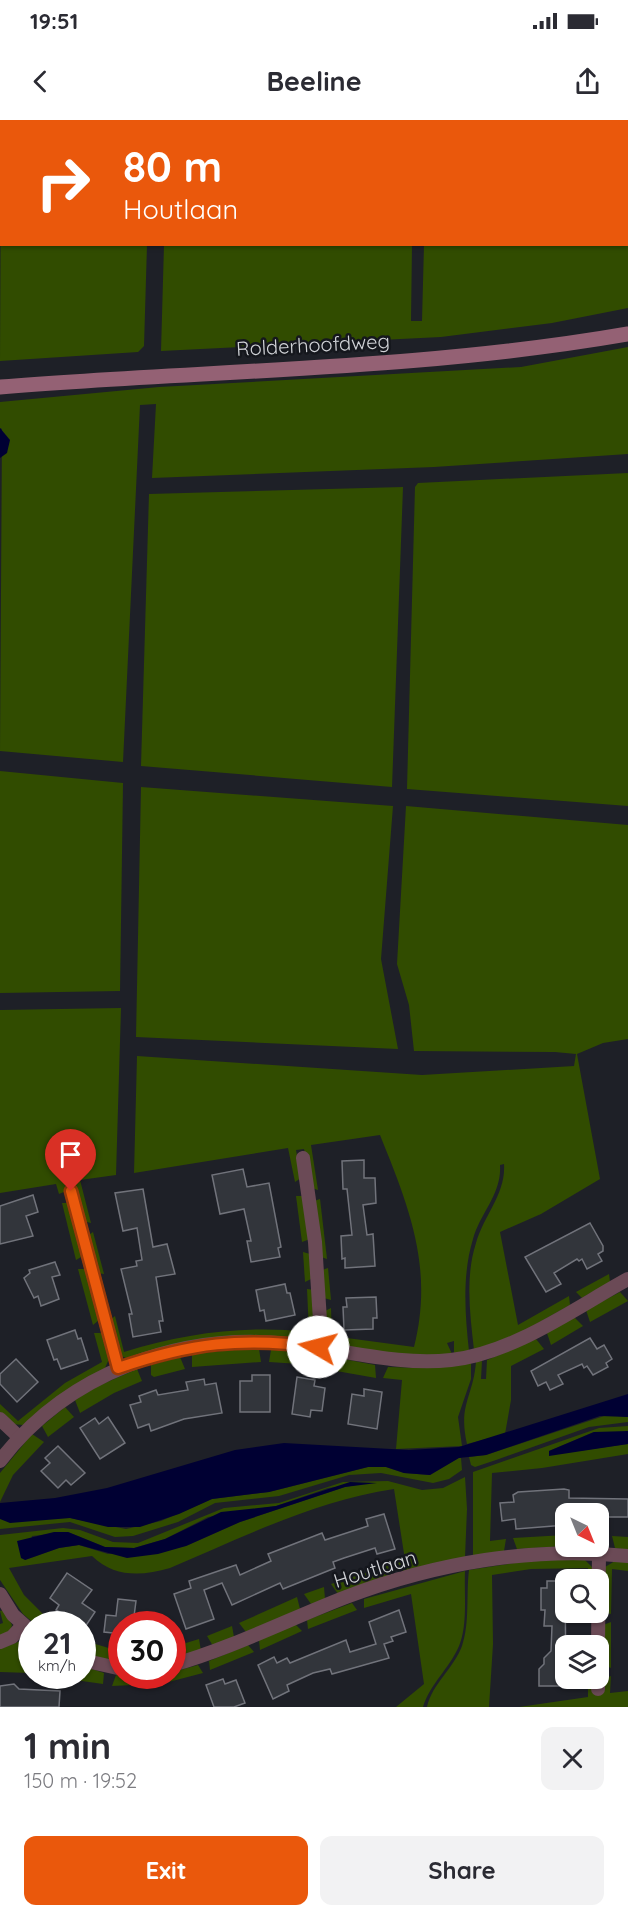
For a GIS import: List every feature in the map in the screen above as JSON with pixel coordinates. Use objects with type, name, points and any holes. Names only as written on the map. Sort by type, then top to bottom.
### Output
[{"type":"main road","name":"Rolderhoofdweg","points":[[0,387],[438,360],[570,344],[628,334]]},
{"type":"street","points":[[303,1158],[315,1242],[321,1336],[318,1347]]},
{"type":"street","points":[[71,1191],[118,1368]]},
{"type":"street","points":[[0,1461],[19,1437],[62,1399],[118,1368],[191,1346],[259,1342],[318,1347],[413,1362],[472,1356],[523,1337],[628,1279]]},
{"type":"street","points":[[0,1419],[19,1437]]},
{"type":"street","name":"Houtlaan","points":[[186,1660],[349,1596],[408,1578],[519,1555],[555,1554]]},
{"type":"street","name":"Houtlaan","points":[[609,1554],[628,1556]]},
{"type":"street","points":[[598,1635],[599,1557]]},
{"type":"street","points":[[0,1594],[18,1617]]},
{"type":"street","points":[[0,1642],[18,1633]]},
{"type":"green space","points":[[1,246],[147,246],[144,346],[138,352],[0,361]]},
{"type":"green space","points":[[164,246],[412,246],[411,321],[422,321],[424,246],[628,246],[628,308],[552,323],[441,337],[161,351]]},
{"type":"green space","points":[[628,347],[628,454],[434,467],[152,478],[156,404],[140,405],[123,762],[0,751],[2,429],[0,428],[0,402],[159,387],[521,367]]},
{"type":"green space","points":[[628,473],[628,806],[407,789],[415,487],[418,483]]},
{"type":"green space","points":[[403,487],[392,787],[141,766],[149,494]]},
{"type":"green space","points":[[0,771],[123,783],[120,991],[0,993]]},
{"type":"green space","points":[[141,787],[393,806],[381,959],[398,1049],[136,1037]]},
{"type":"green space","points":[[406,806],[628,825],[628,1039],[603,1043],[577,1054],[600,1179],[541,1214],[500,1232],[518,1325],[569,1296],[570,1305],[513,1337],[474,1350],[469,1296],[470,1269],[476,1243],[502,1185],[504,1164],[500,1165],[498,1185],[476,1230],[467,1266],[466,1309],[469,1351],[454,1353],[454,1341],[447,1343],[452,1354],[423,1356],[336,1345],[329,1339],[325,1326],[325,1311],[331,1308],[332,1336],[414,1347],[421,1291],[420,1264],[409,1213],[380,1135],[311,1145],[318,1190],[312,1188],[304,1149],[296,1150],[301,1178],[295,1182],[288,1148],[134,1173],[137,1056],[422,1075],[574,1066],[576,1054],[414,1051],[409,1005],[397,964]]},
{"type":"green space","points":[[121,1008],[116,1175],[80,1180],[91,1223],[83,1221],[74,1184],[65,1185],[66,1191],[59,1194],[56,1184],[0,1193],[0,1010]]},
{"type":"green space","points":[[296,1196],[303,1196],[310,1239],[302,1242]]},
{"type":"green space","points":[[320,1199],[327,1259],[321,1257],[314,1201]]},
{"type":"green space","points":[[62,1203],[69,1203],[83,1256],[76,1260]]},
{"type":"green space","points":[[93,1232],[104,1274],[97,1273],[87,1236]]},
{"type":"green space","points":[[303,1252],[310,1254],[313,1278],[305,1282]]},
{"type":"green space","points":[[328,1268],[331,1300],[324,1298],[322,1270]]},
{"type":"green space","points":[[78,1269],[86,1269],[99,1320],[93,1325]]},
{"type":"green space","points":[[609,1274],[610,1282],[582,1298],[576,1292]]},
{"type":"green space","points":[[307,1289],[315,1290],[314,1334],[305,1339],[126,1358],[121,1356],[109,1321],[115,1316],[124,1352],[193,1335],[216,1332],[285,1330],[309,1332]]},
{"type":"green space","points":[[620,1292],[628,1301],[590,1322],[586,1310]]},
{"type":"green space","points":[[574,1317],[583,1326],[551,1345],[547,1333]]},
{"type":"green space","points":[[94,1333],[103,1333],[109,1359],[105,1368],[23,1425],[12,1424],[0,1412],[0,1404],[18,1421],[65,1383],[102,1362]]},
{"type":"green space","points":[[536,1339],[544,1349],[511,1366],[511,1400],[505,1434],[467,1444],[464,1419],[476,1362],[482,1361],[481,1379],[486,1379],[487,1360]]},
{"type":"green space","points":[[259,1349],[261,1362],[192,1367],[192,1354]]},
{"type":"green space","points":[[271,1350],[299,1351],[300,1364],[269,1362]]},
{"type":"green space","points":[[312,1353],[375,1365],[376,1378],[308,1366]]},
{"type":"green space","points":[[180,1357],[185,1369],[154,1377],[151,1375],[151,1365]]},
{"type":"green space","points":[[471,1363],[471,1379],[458,1417],[462,1446],[396,1449],[402,1380],[383,1378],[388,1367],[422,1368]]},
{"type":"green space","points":[[137,1369],[142,1381],[114,1393],[80,1413],[75,1400],[96,1387]]},
{"type":"green space","points":[[65,1407],[74,1417],[48,1437],[42,1426]]},
{"type":"green space","points":[[607,1415],[628,1417],[628,1422],[589,1427],[475,1467],[471,1465],[469,1457],[486,1455]]},
{"type":"green space","points":[[628,1426],[628,1431],[625,1432],[594,1432],[549,1451],[549,1455],[628,1444],[628,1454],[542,1468],[492,1473],[490,1541],[506,1539],[504,1551],[473,1557],[473,1472],[599,1428]]},
{"type":"green space","points":[[32,1434],[44,1442],[13,1475],[0,1502],[0,1473]]},
{"type":"green space","points":[[461,1458],[462,1470],[449,1479],[433,1483],[381,1473],[349,1475],[279,1496],[215,1503],[178,1522],[133,1536],[115,1537],[70,1522],[0,1529],[0,1509],[1,1519],[70,1518],[126,1529],[161,1521],[212,1499],[269,1492],[368,1467],[386,1467],[404,1473],[430,1475]]},
{"type":"green space","points":[[465,1477],[467,1509],[465,1557],[404,1573],[398,1563],[405,1560],[394,1489],[308,1511],[160,1571],[139,1574],[119,1572],[92,1556],[9,1568],[24,1595],[40,1611],[21,1611],[0,1580],[0,1535],[63,1528],[80,1530],[113,1542],[138,1543],[224,1508],[279,1503],[343,1482],[388,1481],[422,1490],[443,1488]],"holes":[[[367,1483],[345,1487],[240,1522],[186,1546],[108,1554],[79,1545],[59,1548],[25,1560],[32,1536],[68,1532],[105,1547],[134,1548],[165,1539],[208,1517],[276,1506],[328,1488]]]},
{"type":"green space","points":[[555,1536],[555,1547],[517,1549],[513,1538]]},
{"type":"green space","points":[[612,1536],[628,1537],[628,1550],[615,1548]]},
{"type":"green space","points":[[584,1559],[594,1569],[531,1569],[492,1575],[493,1644],[489,1707],[427,1707],[433,1691],[454,1662],[462,1646],[467,1618],[469,1570],[528,1561]]},
{"type":"green space","points":[[615,1561],[628,1562],[628,1571],[612,1569],[611,1614],[609,1614],[609,1569],[605,1569]]},
{"type":"green space","points":[[390,1565],[391,1577],[338,1594],[331,1584]]},
{"type":"green space","points":[[465,1571],[464,1629],[455,1654],[430,1691],[423,1707],[396,1707],[424,1684],[411,1594],[364,1608],[364,1599]]},
{"type":"green space","points":[[324,1587],[325,1599],[311,1604],[304,1594]]},
{"type":"green space","points":[[297,1597],[300,1609],[246,1632],[239,1623]]},
{"type":"green space","points":[[352,1603],[357,1610],[308,1629],[307,1620]]},
{"type":"green space","points":[[4,1610],[12,1625],[10,1631],[0,1638],[0,1624],[3,1623],[0,1611]]},
{"type":"green space","points":[[611,1622],[611,1668],[609,1667],[609,1635],[603,1635],[603,1625]]},
{"type":"green space","points":[[295,1624],[302,1631],[260,1650],[259,1640]]},
{"type":"green space","points":[[232,1626],[234,1637],[213,1646],[207,1636]]},
{"type":"green space","points":[[199,1639],[201,1651],[186,1655],[186,1643]]},
{"type":"green space","points":[[18,1642],[18,1673],[0,1672],[0,1649]]},
{"type":"green space","points":[[96,1644],[108,1648],[108,1661],[96,1658]]},
{"type":"green space","points":[[248,1645],[254,1652],[210,1670],[209,1661]]},
{"type":"green space","points":[[198,1665],[203,1673],[186,1677],[186,1668]]},
{"type":"green space","points":[[96,1670],[104,1673],[103,1684],[96,1683]]},
{"type":"green space","points":[[611,1676],[610,1693],[628,1691],[628,1707],[519,1707],[588,1697],[588,1689],[609,1689],[609,1677]]},
{"type":"shaded area","points":[[0,428],[10,440],[7,453],[0,458]]},
{"type":"shaded area","points":[[628,1394],[628,1417],[600,1416],[486,1455],[459,1458],[430,1475],[404,1473],[386,1467],[368,1467],[269,1492],[212,1499],[179,1514],[140,1527],[108,1527],[70,1518],[10,1523],[0,1519],[0,1503],[55,1498],[107,1488],[235,1450],[284,1443],[409,1450],[459,1447]]},
{"type":"shaded area","points":[[628,1431],[628,1444],[549,1456],[549,1451],[594,1432]]},
{"type":"shaded area","points":[[350,1482],[377,1483],[345,1487],[240,1522],[186,1546],[158,1554],[127,1558],[79,1545],[59,1548],[25,1560],[21,1558],[17,1541],[54,1532],[68,1532],[105,1547],[134,1548],[165,1539],[221,1512],[276,1506]]},
{"type":"building","points":[[364,1160],[364,1178],[375,1178],[376,1203],[363,1205],[367,1235],[373,1234],[375,1266],[345,1268],[345,1258],[342,1259],[341,1236],[352,1235],[347,1189],[343,1189],[342,1161]]},
{"type":"building","points":[[243,1169],[247,1187],[269,1183],[281,1247],[278,1248],[280,1257],[251,1262],[247,1241],[251,1241],[244,1209],[220,1214],[212,1175]]},
{"type":"building","points":[[143,1189],[153,1247],[167,1244],[175,1274],[156,1277],[163,1321],[159,1321],[161,1332],[133,1337],[129,1314],[132,1314],[121,1269],[137,1266],[136,1261],[142,1260],[137,1228],[123,1231],[115,1193]]},
{"type":"building","points":[[33,1195],[38,1212],[26,1216],[33,1236],[0,1244],[0,1206]]},
{"type":"building","points":[[590,1223],[603,1246],[603,1251],[598,1254],[602,1261],[587,1269],[582,1259],[579,1261],[577,1259],[554,1273],[561,1284],[546,1292],[525,1257]]},
{"type":"building","points":[[55,1262],[60,1275],[52,1277],[59,1299],[41,1306],[38,1296],[34,1298],[24,1278],[30,1273],[29,1270]]},
{"type":"building","points":[[285,1284],[287,1293],[290,1293],[295,1315],[266,1321],[264,1310],[260,1311],[256,1290]]},
{"type":"building","points":[[376,1297],[377,1318],[373,1318],[373,1329],[344,1330],[343,1307],[347,1307],[346,1298]]},
{"type":"building","points":[[75,1330],[78,1339],[81,1338],[88,1360],[61,1369],[57,1359],[54,1360],[47,1340]]},
{"type":"building","points":[[590,1338],[597,1349],[604,1345],[612,1359],[606,1363],[608,1367],[593,1375],[587,1366],[584,1368],[582,1364],[558,1375],[563,1384],[550,1390],[546,1382],[538,1386],[531,1371]]},
{"type":"building","points":[[16,1359],[38,1382],[17,1402],[0,1384],[0,1374]]},
{"type":"building","points":[[252,1375],[270,1375],[270,1412],[240,1412],[240,1381],[252,1381]]},
{"type":"building","points":[[297,1377],[315,1380],[314,1386],[325,1388],[322,1411],[311,1410],[310,1417],[292,1414]]},
{"type":"building","points":[[204,1379],[205,1385],[216,1383],[222,1413],[184,1419],[151,1431],[149,1424],[138,1428],[130,1405],[141,1402],[139,1396],[156,1390],[158,1395],[188,1390],[186,1382]]},
{"type":"building","points":[[364,1389],[382,1392],[377,1429],[348,1424],[352,1394],[364,1396]]},
{"type":"building","points":[[108,1417],[125,1443],[100,1459],[80,1428],[95,1418],[99,1424]]},
{"type":"building","points":[[58,1446],[85,1473],[71,1485],[66,1480],[58,1488],[41,1471],[50,1463],[45,1458]]},
{"type":"building","points":[[564,1489],[569,1490],[569,1498],[628,1499],[628,1517],[609,1517],[609,1503],[555,1503],[555,1526],[516,1529],[515,1519],[502,1521],[500,1503],[514,1502],[513,1495],[518,1492]]},
{"type":"building","points":[[384,1514],[395,1549],[377,1554],[375,1548],[344,1558],[333,1562],[335,1568],[283,1589],[280,1583],[232,1605],[222,1583],[204,1590],[214,1619],[186,1629],[186,1611],[180,1611],[174,1594],[191,1588],[189,1581],[236,1565],[240,1575],[271,1561],[268,1554],[322,1533],[325,1540],[368,1526],[366,1519]]},
{"type":"building","points":[[67,1573],[92,1590],[82,1603],[94,1611],[58,1611],[56,1610],[59,1605],[50,1598]]},
{"type":"building","points":[[547,1581],[555,1581],[555,1623],[565,1623],[566,1635],[555,1635],[555,1686],[539,1686],[539,1669],[544,1664],[544,1658],[551,1651],[552,1626],[544,1626],[545,1610],[541,1610],[541,1588],[547,1588]]},
{"type":"building","points":[[118,1599],[136,1601],[135,1611],[117,1611]]},
{"type":"building","points":[[399,1610],[406,1632],[391,1637],[393,1641],[384,1644],[389,1658],[332,1674],[330,1669],[313,1673],[287,1685],[289,1691],[273,1699],[258,1665],[274,1657],[277,1663],[287,1658],[290,1663],[346,1640],[350,1652],[376,1644],[369,1622]]},
{"type":"building","points":[[106,1615],[108,1615],[108,1632],[104,1632]]},
{"type":"building","points":[[223,1679],[225,1684],[236,1680],[245,1703],[234,1707],[214,1707],[206,1685]]},
{"type":"building","points":[[14,1684],[18,1689],[60,1691],[59,1707],[0,1707],[0,1686]]},
{"type":"route","points":[[71,1191],[118,1368],[191,1346],[259,1342],[318,1347]]}]
